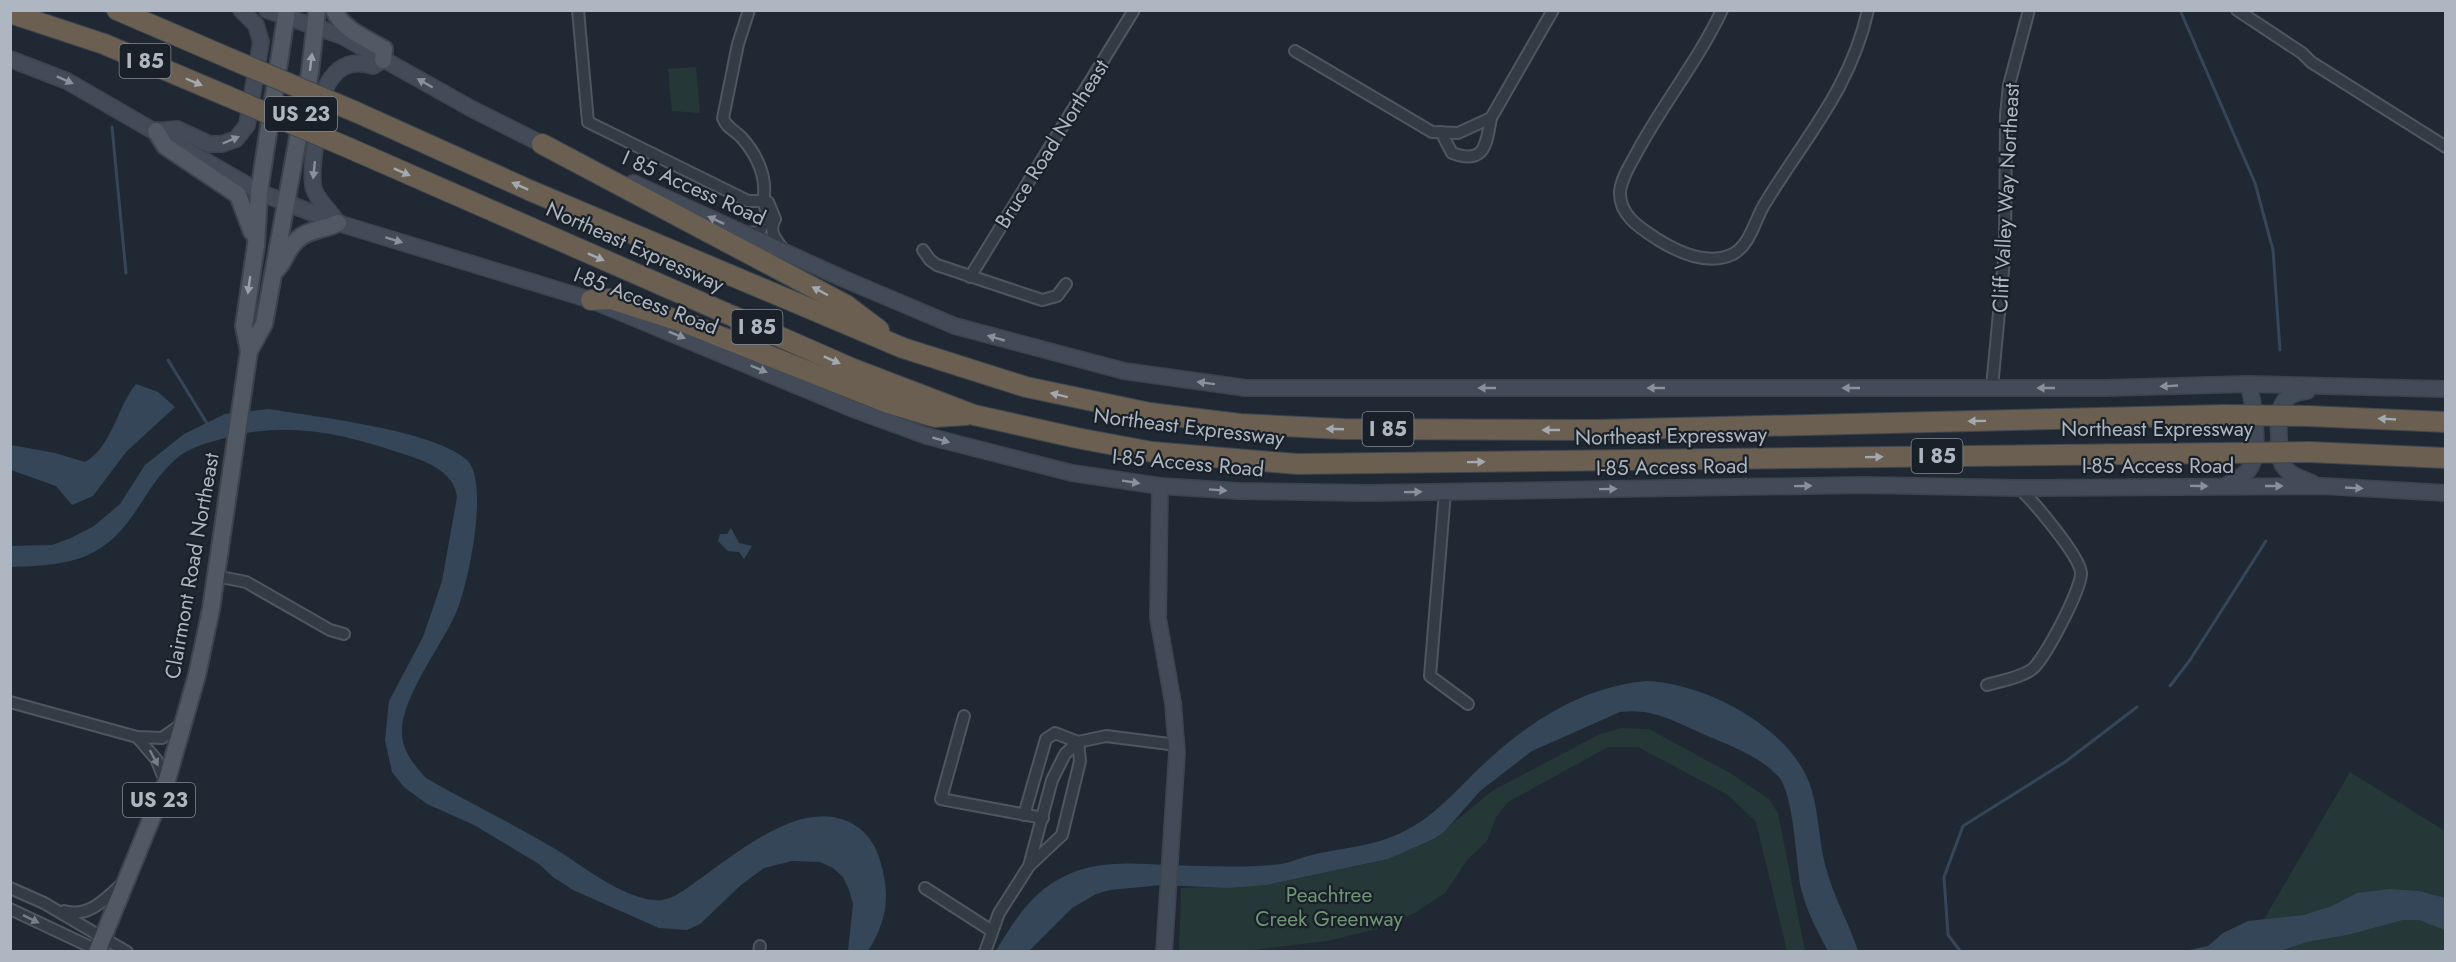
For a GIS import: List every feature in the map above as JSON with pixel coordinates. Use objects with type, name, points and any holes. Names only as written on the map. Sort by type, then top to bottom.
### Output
[{"type":"highway","name":"Northeast Expressway","points":[[117,10],[356,112],[529,190],[903,348],[981,375],[1067,398],[1150,413],[1251,425],[1343,429],[1596,430],[2225,415],[2445,422]]},
{"type":"highway","name":"Northeast Expressway","points":[[10,13],[104,44],[349,148],[850,368],[974,415],[1066,436],[1152,452],[1297,464],[2309,452],[2445,458]]},
{"type":"highway","points":[[542,144],[846,305],[903,348]]},
{"type":"highway","points":[[591,300],[611,299],[686,323],[888,403],[934,417],[974,415]]},
{"type":"main road","points":[[241,10],[256,24],[261,42],[247,125],[243,133],[229,142],[209,144],[177,129],[156,131],[165,146],[238,195],[248,214],[256,245]]},
{"type":"main road","points":[[267,10],[316,19],[383,60],[471,109],[542,144]]},
{"type":"main road","points":[[334,10],[337,17],[352,30],[384,49],[383,60]]},
{"type":"main road","name":"Clairmont Road Northeast","points":[[249,351],[244,326],[256,245],[259,192],[287,13]]},
{"type":"main road","name":"Clairmont Road Northeast","points":[[99,947],[166,783],[200,663],[216,576],[249,351],[264,324],[284,201],[310,72],[316,19]]},
{"type":"main road","name":"I-85 Access Road","points":[[10,59],[68,81],[259,192],[338,223],[591,300],[854,409],[927,436],[1050,468],[1160,486],[1239,491],[1445,492],[1864,485],[2019,488],[2323,486],[2445,493]]},
{"type":"main road","points":[[273,272],[283,264],[295,241],[306,233],[338,223],[329,208],[319,200],[313,183],[324,91],[329,80],[347,65],[362,62],[373,66],[383,60]]},
{"type":"main road","name":"I 85 Access Road","points":[[542,144],[827,272],[954,326],[1124,371],[1246,388],[1992,387]]},
{"type":"main road","points":[[2205,384],[2238,392],[2255,407]]},
{"type":"main road","points":[[1992,387],[2105,388],[2248,384],[2382,385],[2445,389]]},
{"type":"main road","points":[[2225,486],[2246,473],[2251,466],[2255,407],[2248,384]]},
{"type":"main road","points":[[2323,486],[2295,476],[2284,468],[2280,459],[2278,412],[2281,403],[2290,394],[2299,391],[2382,385]]},
{"type":"main road","points":[[1160,486],[1158,618],[1177,746],[1177,776],[1164,945]]},
{"type":"street","points":[[578,10],[588,122],[748,201],[768,202],[775,219],[759,232],[743,233]]},
{"type":"street","points":[[748,10],[738,44],[723,118],[727,127],[741,136],[756,156],[766,187],[763,201]]},
{"type":"street","name":"Bruce Road Northeast","points":[[970,277],[1134,10]]},
{"type":"street","points":[[1441,132],[1452,153],[1463,157],[1476,157],[1484,149],[1491,118],[1553,10]]},
{"type":"street","points":[[1722,10],[1699,54],[1655,118],[1626,173],[1620,190],[1622,205],[1635,225],[1672,248],[1699,258],[1719,259],[1736,253],[1747,239],[1764,206],[1844,83],[1861,40],[1868,10]]},
{"type":"street","name":"Cliff Valley Way Northeast","points":[[1992,387],[2005,249],[2004,163],[2008,95],[2029,10]]},
{"type":"street","points":[[2237,10],[2302,53],[2311,62],[2445,147]]},
{"type":"street","points":[[1295,51],[1432,132],[1458,133],[1491,118]]},
{"type":"street","points":[[768,224],[773,238],[788,254]]},
{"type":"street","points":[[923,250],[937,265],[1042,300],[1057,297],[1066,284]]},
{"type":"street","points":[[1987,685],[2032,670],[2070,608],[2079,587],[2081,571],[2056,532],[2019,488]]},
{"type":"street","points":[[1445,492],[1430,676],[1468,704]]},
{"type":"street","points":[[216,576],[246,582],[330,630],[344,634]]},
{"type":"street","points":[[10,702],[137,737],[162,738],[185,722]]},
{"type":"street","points":[[964,716],[941,799],[1043,818]]},
{"type":"street","points":[[1024,815],[1046,739],[1055,733],[1078,742]]},
{"type":"street","points":[[1029,866],[1052,780],[1065,754],[1078,742],[1106,736],[1177,746]]},
{"type":"street","points":[[137,737],[156,759],[166,783]]},
{"type":"street","points":[[985,951],[999,913],[1029,866],[1062,834],[1080,762],[1078,742]]},
{"type":"street","points":[[10,888],[69,912],[84,912],[97,907],[127,880]]},
{"type":"street","points":[[925,888],[992,931]]},
{"type":"street","points":[[44,903],[99,947]]},
{"type":"street","points":[[10,909],[99,947],[127,951]]},
{"type":"green space","points":[[696,67],[700,113],[672,111],[668,69]]},
{"type":"green space","name":"Peachtree Creek Greenway","points":[[1621,728],[1649,729],[1730,773],[1769,799],[1778,813],[1805,951],[1787,951],[1756,822],[1728,795],[1638,747],[1608,747],[1508,802],[1496,817],[1487,841],[1467,860],[1445,893],[1415,913],[1377,929],[1327,941],[1245,951],[1179,952],[1181,888],[1268,885],[1388,859],[1434,839],[1492,791],[1598,735]]},
{"type":"green space","points":[[2350,772],[2445,831],[2445,951],[2245,952]]},
{"type":"water","points":[[136,384],[158,392],[175,407],[126,452],[93,496],[72,505],[56,486],[11,470],[11,445],[55,453],[85,462],[102,447],[129,393]]},
{"type":"water","points":[[269,409],[373,426],[429,440],[467,460],[474,472],[477,511],[466,583],[455,615],[414,690],[403,721],[402,735],[407,753],[426,778],[541,840],[615,887],[653,900],[666,899],[678,894],[750,843],[789,823],[828,816],[847,821],[863,832],[874,846],[881,863],[885,883],[886,901],[883,919],[868,951],[848,951],[853,904],[849,890],[843,877],[833,868],[820,862],[792,861],[764,868],[741,885],[700,924],[687,930],[659,928],[573,890],[553,877],[539,864],[474,825],[427,804],[404,787],[392,772],[385,740],[389,701],[423,637],[442,581],[457,497],[450,480],[436,467],[409,456],[332,434],[287,430],[242,434],[197,447],[177,458],[158,478],[120,531],[94,552],[80,558],[48,565],[11,567],[11,546],[52,545],[94,526],[120,504],[145,465],[184,434],[225,414]]},
{"type":"water","points":[[731,528],[739,543],[752,546],[744,559],[739,552],[728,551],[718,541],[720,534],[727,534]]},
{"type":"water","points":[[1646,681],[1693,690],[1741,711],[1782,742],[1798,761],[1813,793],[1828,875],[1858,951],[1828,951],[1812,920],[1801,888],[1788,797],[1778,776],[1752,756],[1672,720],[1632,711],[1620,712],[1532,751],[1480,791],[1445,831],[1434,839],[1388,859],[1267,885],[1228,888],[1162,885],[1110,890],[1096,894],[1072,908],[1029,951],[995,952],[1016,920],[1040,892],[1061,878],[1086,868],[1126,863],[1224,866],[1281,864],[1400,834],[1440,807],[1504,746],[1540,719],[1601,690]]},
{"type":"water","points":[[2390,889],[2419,891],[2445,898],[2445,930],[2419,920],[2403,920],[2347,935],[2307,942],[2280,951],[2185,951],[2208,946],[2223,933],[2248,921],[2304,915],[2332,906],[2357,893]]},
{"type":"waterway","points":[[2180,10],[2255,183],[2273,250],[2280,350]]},
{"type":"waterway","points":[[112,127],[126,273]]},
{"type":"waterway","points":[[168,360],[208,425]]},
{"type":"waterway","points":[[2170,686],[2190,660],[2266,541]]},
{"type":"waterway","points":[[1961,952],[1948,935],[1944,877],[1963,826],[2065,762],[2137,707]]}]
